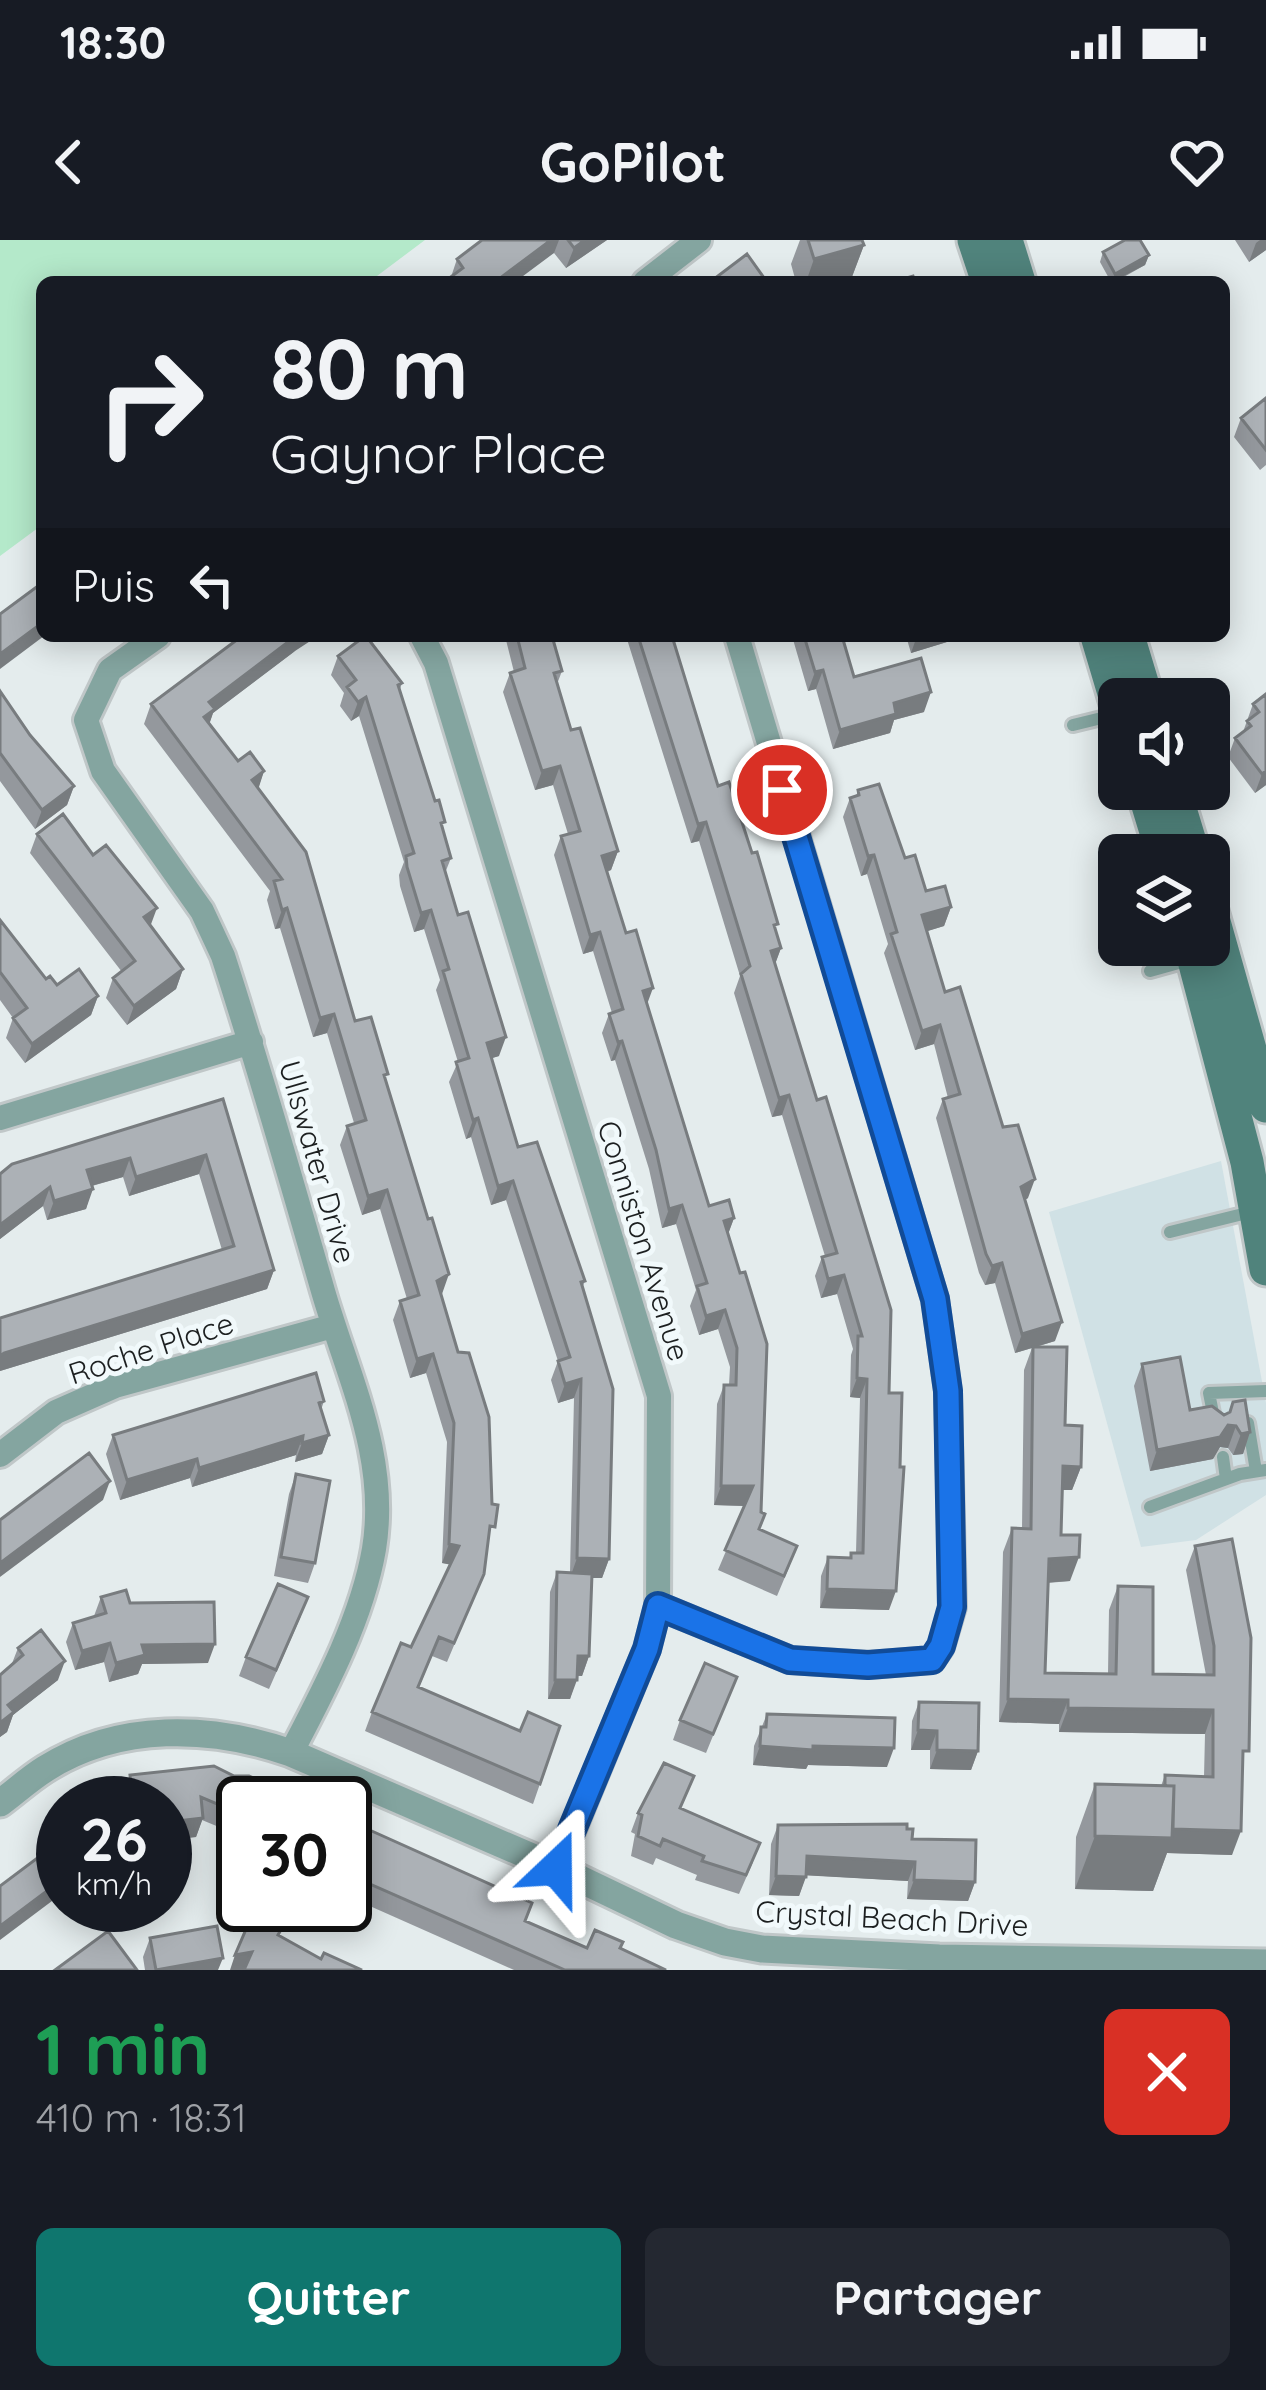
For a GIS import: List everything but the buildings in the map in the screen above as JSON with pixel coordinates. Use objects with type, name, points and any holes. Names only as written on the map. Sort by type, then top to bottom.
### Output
[{"type":"main road","points":[[974,240],[986,276]]},
{"type":"main road","points":[[1006,240],[1017,276]]},
{"type":"main road","points":[[1099,642],[1109,678]]},
{"type":"main road","points":[[1131,642],[1141,678]]},
{"type":"main road","points":[[1196,966],[1247,1162],[1266,1269]]},
{"type":"main road","points":[[1226,966],[1266,1106]]},
{"type":"street","points":[[653,276],[699,240]]},
{"type":"street","name":"Ullswater Drive","points":[[150,642],[110,670],[86,720],[104,771],[202,911],[224,956],[333,1325],[371,1434],[377,1487],[374,1547],[362,1598],[291,1753]]},
{"type":"street","name":"Conniston Avenue","points":[[425,642],[443,686],[659,1396],[658,1606],[647,1649],[556,1868]]},
{"type":"street","points":[[658,1606],[790,1660],[868,1665],[932,1660],[952,1607],[948,1391],[935,1299],[739,642]]},
{"type":"street","points":[[0,1118],[251,1042]]},
{"type":"street","name":"Roche Place","points":[[0,1455],[56,1412],[115,1386],[333,1325]]},
{"type":"street","name":"Crystal Beach Drive","points":[[0,1803],[45,1768],[94,1744],[205,1731],[291,1753],[671,1923],[725,1942],[939,1964],[1266,1963]]},
{"type":"lane","points":[[1073,725],[1098,718]]},
{"type":"lane","points":[[1150,971],[1161,966]]},
{"type":"lane","points":[[1170,1232],[1256,1211]]},
{"type":"lane","points":[[1215,1426],[1209,1393],[1266,1391]]},
{"type":"lane","points":[[1150,1507],[1261,1471],[1243,1392]]},
{"type":"lane","points":[[1223,1457],[1226,1479]]},
{"type":"shaded area","points":[[1221,1161],[1266,1403],[1266,1495],[1196,1540],[1141,1547],[1049,1212]]},
{"type":"green space","points":[[0,240],[425,240],[377,276],[36,276],[36,529],[0,556]]},
{"type":"route","points":[[556,1868],[647,1649],[658,1606],[790,1660],[868,1665],[932,1660],[952,1607],[948,1391],[935,1299],[782,790]]}]
